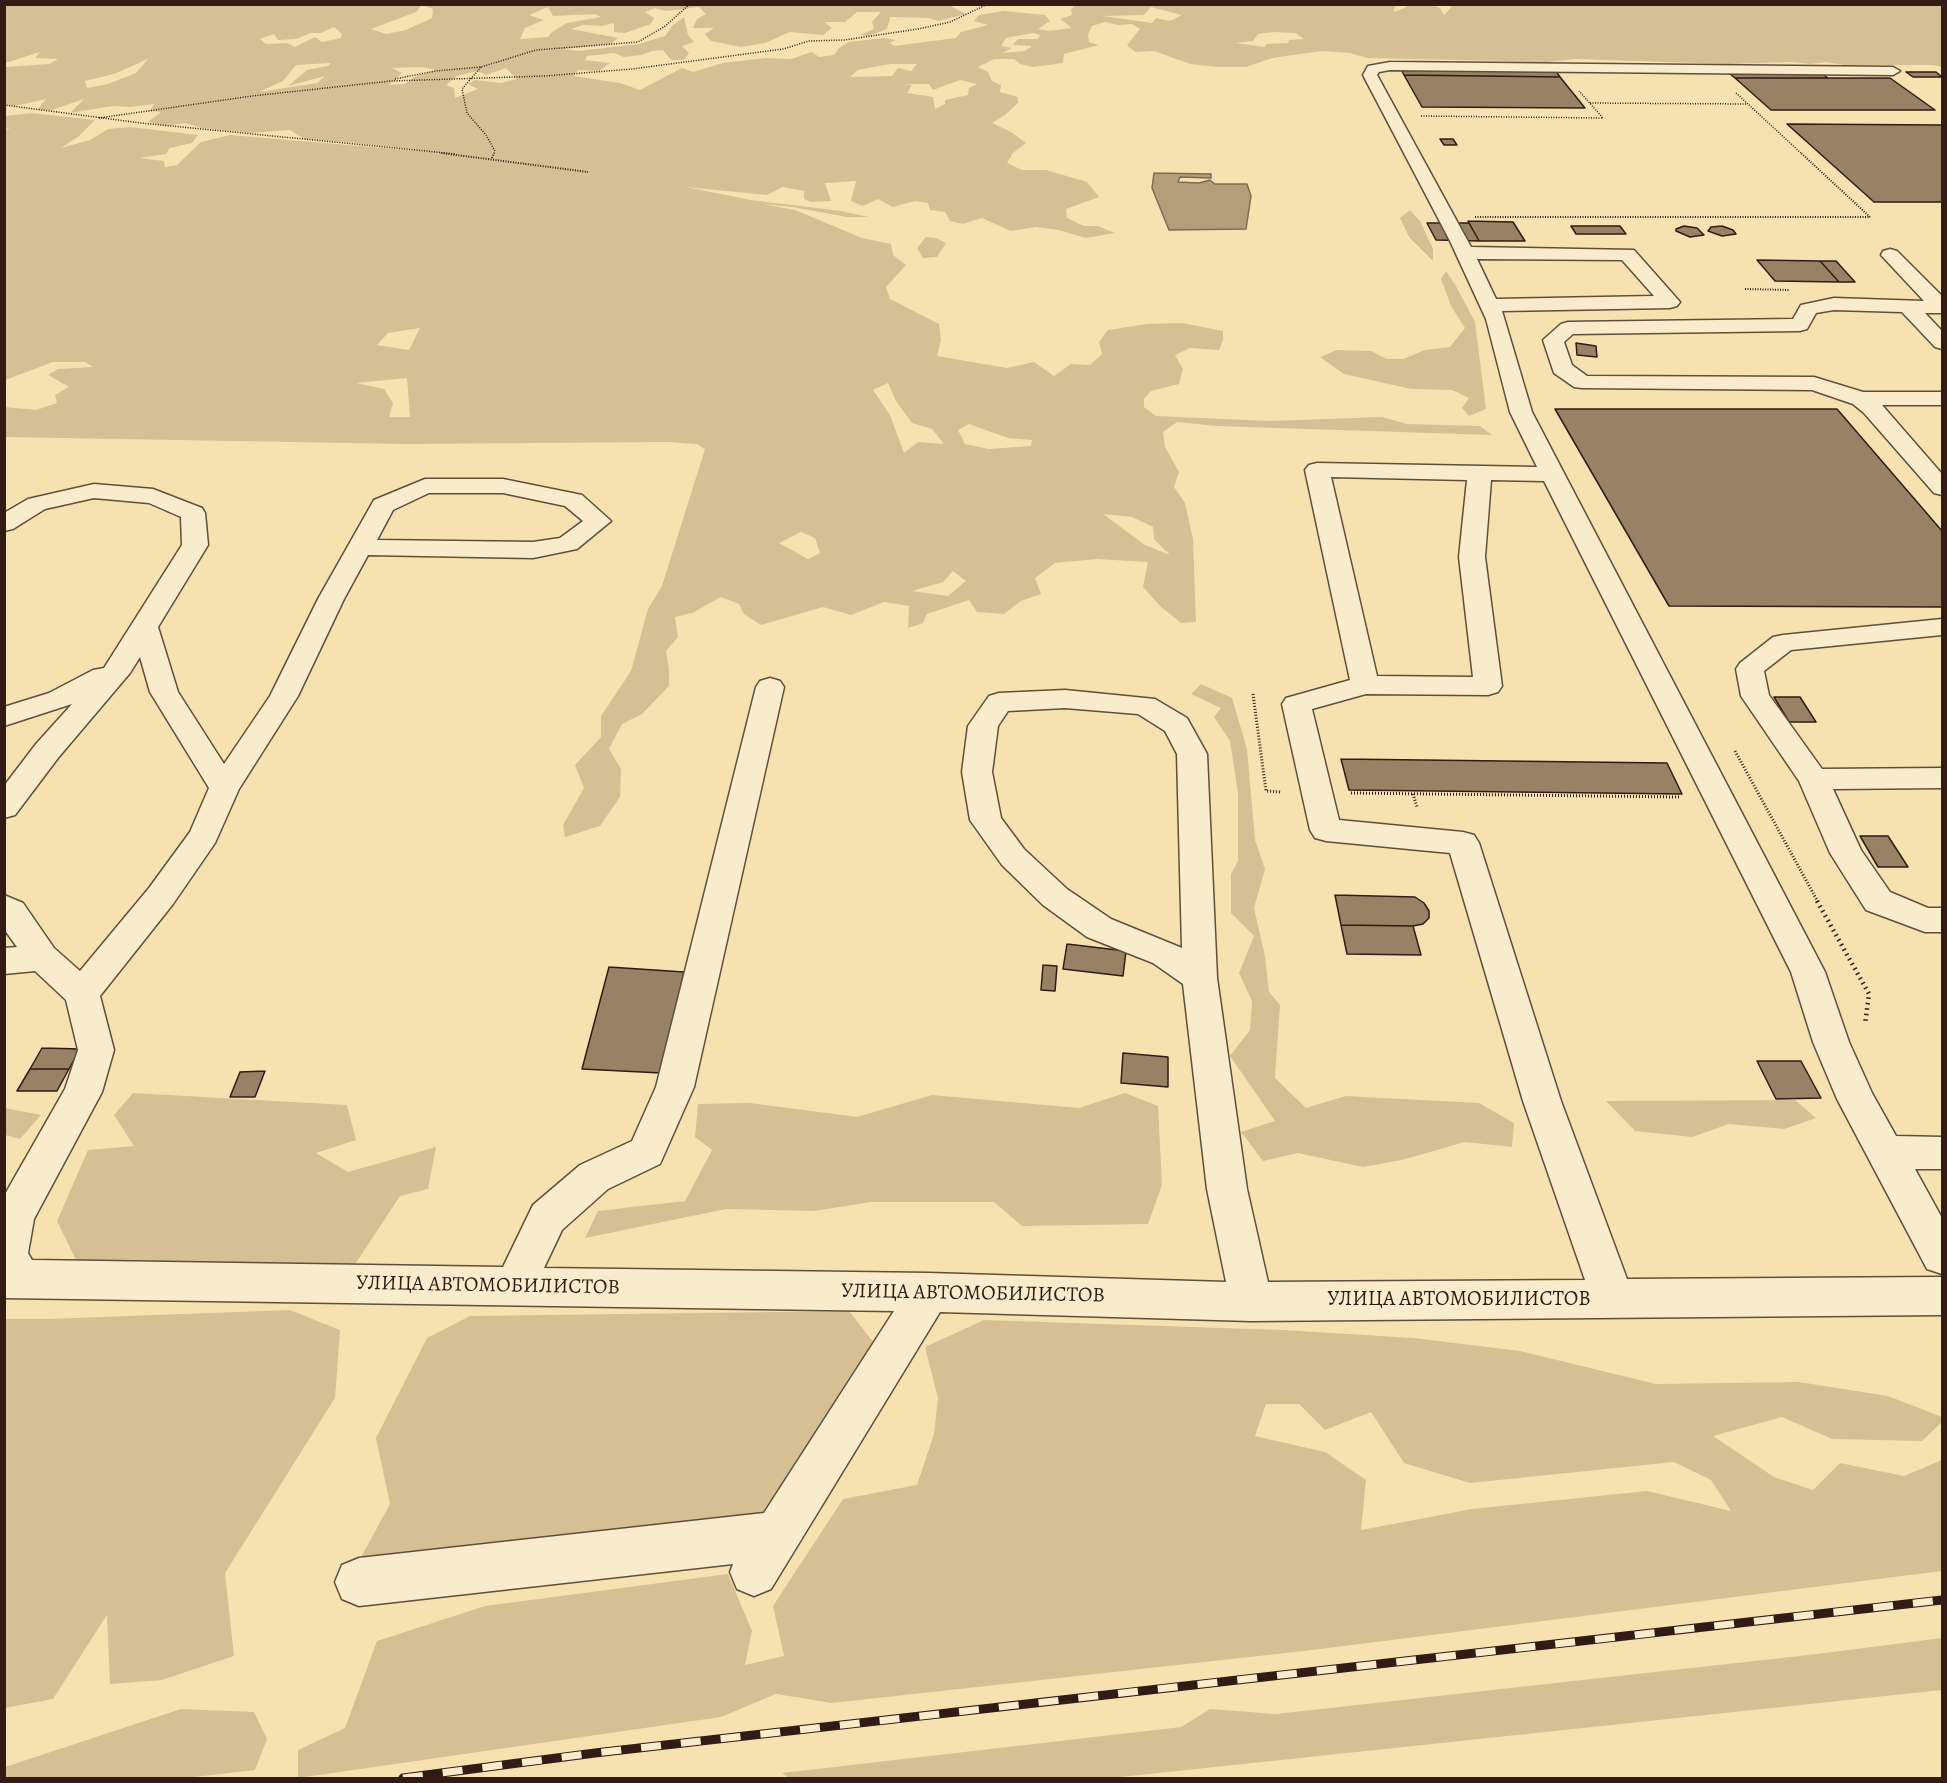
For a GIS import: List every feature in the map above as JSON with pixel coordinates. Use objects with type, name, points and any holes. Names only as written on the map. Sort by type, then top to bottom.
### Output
[{"type":"street","points":[[1893,71],[1390,66],[1373,69],[1370,75],[1465,253],[1496,319],[1521,412],[1808,972],[1832,1042],[1856,1099],[1942,1257]]},
{"type":"street","points":[[1465,253],[1627,254],[1670,302],[1489,305]]},
{"type":"street","points":[[1890,255],[1942,307]]},
{"type":"street","points":[[1940,401],[1861,399],[1814,384],[1582,382],[1562,368],[1553,340],[1568,328],[1800,325],[1808,309],[1834,304],[1942,307]]},
{"type":"street","points":[[1908,306],[1942,343]]},
{"type":"street","points":[[1861,399],[1872,408],[1942,488]]},
{"type":"street","points":[[1365,685],[1317,470],[1552,474]]},
{"type":"street","points":[[1480,473],[1472,557],[1488,686],[1365,685],[1296,704],[1326,830],[1463,843],[1542,1101],[1613,1299]]},
{"type":"street","points":[[81,994],[167,888],[204,835],[224,788],[284,696],[331,599],[383,505],[425,486],[503,486],[573,500],[599,521],[568,544],[533,550],[360,547]]},
{"type":"street","points":[[4,524],[37,504],[94,491],[153,496],[193,513],[195,545],[120,667],[47,751],[4,808]]},
{"type":"street","points":[[144,627],[164,692],[224,788]]},
{"type":"street","points":[[1942,627],[1783,643],[1750,669],[1755,696],[1813,779],[1846,853],[1878,901],[1925,920],[1942,920]]},
{"type":"street","points":[[4,717],[58,699],[120,667]]},
{"type":"street","points":[[515,1286],[547,1218],[594,1178],[646,1152],[675,1087],[770,687]]},
{"type":"street","points":[[1200,978],[1165,954],[1099,928],[1055,897],[1013,857],[986,820],[977,772],[983,726],[999,702],[1065,699],[1145,705],[1177,725],[1192,753],[1200,978],[1227,1189],[1251,1302]]},
{"type":"street","points":[[1813,779],[1942,778]]},
{"type":"street","points":[[4,907],[11,912],[42,957],[81,994],[96,1050],[83,1092],[14,1217],[7,1254],[12,1279]]},
{"type":"street","points":[[4,961],[42,957]]},
{"type":"street","points":[[1886,1152],[1942,1153]]},
{"type":"street","name":"УЛИЦА АВТОМОБИЛИСТОВ","points":[[12,1279],[929,1292],[1251,1302],[1942,1296]]},
{"type":"street","points":[[359,1582],[766,1553],[929,1292]]},
{"type":"path","points":[[392,81],[435,71],[481,67],[536,50],[638,42],[664,27],[690,4]]},
{"type":"path","points":[[99,118],[252,96],[392,81],[545,76],[632,69],[783,49],[809,41],[881,35],[950,22],[988,4]]},
{"type":"path","points":[[481,67],[462,90],[467,113],[486,135],[495,151],[492,159]]},
{"type":"path","points":[[1414,116],[1603,118],[1575,87]]},
{"type":"path","points":[[1471,216],[1870,217],[1734,91]]},
{"type":"path","points":[[1589,103],[1748,104]]},
{"type":"path","points":[[4,105],[99,118],[492,159],[588,172]]},
{"type":"path","points":[[1253,694],[1266,791],[1679,797]]},
{"type":"shaded area","points":[[947,4],[966,14],[938,21],[929,18],[890,17],[887,29],[868,36],[860,35],[874,29],[872,22],[881,12],[857,12],[845,22],[824,22],[832,28],[823,35],[790,32],[765,43],[741,47],[711,41],[705,34],[714,28],[693,28],[697,19],[706,14],[699,7],[666,11],[655,8],[645,12],[654,18],[651,24],[625,33],[614,32],[614,23],[601,26],[583,25],[571,29],[618,38],[611,44],[563,49],[579,51],[639,44],[665,36],[673,25],[684,17],[688,35],[694,42],[682,46],[689,53],[684,60],[671,60],[663,50],[624,57],[614,53],[587,56],[585,60],[610,63],[599,71],[578,70],[573,76],[620,83],[640,90],[682,68],[693,72],[723,63],[765,58],[791,59],[812,52],[819,57],[834,55],[839,48],[849,42],[883,38],[896,40],[890,43],[894,46],[956,38],[961,32],[988,25],[974,21],[979,15],[1004,11],[1045,15],[1050,21],[1038,29],[1049,31],[1072,28],[1060,19],[1072,15],[1071,9],[1076,5],[1396,5],[1393,12],[1405,8],[1406,5],[1429,4],[1440,8],[1444,15],[1454,4],[1942,4],[1942,67],[1933,65],[1844,65],[1826,62],[1729,64],[1576,59],[1546,62],[1367,58],[1350,53],[1322,51],[1272,58],[1246,67],[1218,67],[1190,64],[1154,51],[1135,52],[1127,45],[1140,29],[1132,24],[1118,25],[1105,22],[1092,26],[1088,34],[1089,42],[1099,45],[1064,54],[1063,63],[1033,67],[1020,64],[1014,59],[994,59],[978,67],[988,72],[992,81],[1001,85],[1000,92],[1018,97],[1018,103],[992,123],[1011,132],[1026,143],[1013,153],[1007,163],[1022,170],[1046,170],[1087,182],[1099,197],[1066,209],[1067,218],[1084,226],[1098,226],[1115,233],[1086,238],[1059,230],[1036,227],[1011,231],[982,218],[963,224],[950,221],[945,212],[930,210],[928,203],[915,201],[893,207],[878,199],[863,206],[851,201],[856,181],[825,183],[831,201],[811,202],[804,199],[804,191],[783,187],[767,195],[686,187],[751,200],[841,211],[869,217],[847,217],[762,204],[795,210],[862,238],[891,244],[893,255],[906,265],[886,287],[890,299],[939,324],[941,340],[937,356],[1007,368],[1034,362],[1054,376],[1071,364],[1090,365],[1102,354],[1099,342],[1108,330],[1147,324],[1182,323],[1223,331],[1223,340],[1219,350],[1190,348],[1175,355],[1183,369],[1179,384],[1151,391],[1144,399],[1144,407],[1156,416],[1270,421],[1382,417],[1407,424],[1480,426],[1492,435],[1216,426],[1177,422],[1163,432],[1165,447],[1179,472],[1174,487],[1185,503],[1193,539],[1196,622],[1181,623],[1161,607],[1143,587],[1148,562],[1097,559],[1055,563],[1035,578],[1041,594],[1021,601],[1004,614],[977,612],[969,600],[927,614],[923,623],[908,628],[909,606],[884,602],[851,615],[823,607],[761,625],[744,614],[739,604],[721,597],[692,613],[675,617],[678,637],[666,651],[669,686],[642,714],[622,724],[609,749],[621,769],[620,797],[600,826],[565,837],[563,825],[584,788],[575,765],[601,737],[601,716],[631,671],[648,609],[662,586],[705,449],[697,444],[667,442],[404,444],[5,437],[5,407],[36,410],[57,403],[55,395],[69,387],[48,375],[58,369],[93,367],[85,362],[53,362],[5,380],[4,131],[10,128],[5,129],[5,116],[31,113],[95,120],[79,136],[61,148],[90,140],[108,129],[130,127],[198,135],[192,143],[170,148],[166,154],[139,158],[164,161],[165,167],[177,165],[201,142],[230,135],[431,152],[304,139],[290,130],[251,133],[202,128],[185,123],[166,126],[148,122],[161,112],[150,111],[154,104],[130,107],[113,106],[70,113],[84,99],[52,110],[37,110],[46,99],[15,106],[5,105],[5,67],[49,64],[58,59],[35,58],[40,52],[5,63],[5,5]],"holes":[[[422,5],[433,9],[432,18],[406,30],[386,34],[371,29],[416,12]],[[548,7],[553,16],[595,14],[601,17],[567,23],[548,37],[520,39],[525,28],[544,20],[529,15]],[[1151,7],[1182,15],[1170,21],[1156,18],[1152,23],[1103,16],[1144,15]],[[334,27],[342,34],[341,38],[322,42],[315,37],[295,47],[287,43],[266,44],[260,39],[274,34],[278,40],[296,39],[311,33],[321,33]],[[1274,32],[1296,33],[1304,39],[1289,40],[1288,43],[1266,44],[1265,47],[1235,43],[1253,41],[1258,34]],[[1033,33],[1040,35],[1038,39],[1018,39],[1013,45],[1032,46],[1025,51],[1002,53],[1012,48],[1001,46],[1006,38]],[[148,59],[136,73],[108,84],[87,88],[85,81],[114,74]],[[331,63],[328,66],[307,70],[288,86],[325,76],[317,83],[259,92],[283,81],[296,65]],[[890,64],[917,64],[911,71],[898,68],[892,76],[850,77],[858,70]],[[421,67],[436,70],[414,77],[405,84],[389,85],[402,73],[392,68]],[[506,68],[517,79],[501,83],[475,80],[468,84],[478,89],[455,98],[454,88],[446,85],[457,76],[477,71],[486,75]],[[960,80],[977,84],[969,88],[968,95],[945,100],[945,104],[935,109],[933,97],[907,93],[912,85],[905,84],[929,84],[933,90]],[[420,328],[409,350],[377,345],[388,333]],[[407,378],[410,417],[389,417],[393,403],[384,389],[356,383]],[[888,383],[896,401],[912,423],[932,429],[944,444],[918,442],[904,453],[890,415],[873,390]],[[969,424],[1008,438],[1032,440],[1031,446],[989,449],[965,444],[958,430]],[[1103,514],[1132,517],[1153,527],[1154,539],[1170,555],[1145,545]],[[801,532],[815,538],[820,553],[808,559],[779,543]],[[953,571],[966,581],[948,596],[912,591],[943,582]]]},
{"type":"shaded area","points":[[1154,173],[1211,174],[1211,178],[1180,177],[1178,182],[1199,183],[1210,180],[1215,184],[1247,184],[1251,196],[1246,229],[1169,230],[1152,188]]},
{"type":"shaded area","points":[[1410,210],[1420,221],[1433,249],[1433,261],[1409,237],[1400,218]]},
{"type":"shaded area","points":[[926,237],[936,238],[946,243],[937,257],[923,258],[917,248]]},
{"type":"shaded area","points":[[1446,271],[1475,322],[1486,409],[1469,416],[1462,408],[1469,398],[1452,390],[1411,389],[1344,374],[1320,357],[1337,350],[1371,351],[1387,359],[1403,359],[1425,350],[1450,347],[1465,328],[1451,306],[1441,279]]},
{"type":"shaded area","points":[[1201,684],[1232,698],[1247,749],[1255,840],[1265,869],[1254,908],[1265,956],[1269,992],[1280,1005],[1275,1078],[1306,1108],[1346,1096],[1479,1103],[1514,1123],[1512,1147],[1465,1142],[1402,1160],[1363,1167],[1298,1153],[1263,1161],[1241,1132],[1275,1121],[1230,1056],[1250,1030],[1252,1001],[1239,973],[1254,936],[1231,913],[1231,874],[1238,861],[1238,793],[1230,741],[1214,717],[1221,708],[1191,694]]},
{"type":"shaded area","points":[[133,1093],[347,1105],[356,1140],[316,1153],[348,1172],[436,1147],[428,1189],[400,1196],[350,1272],[78,1264],[57,1221],[88,1150],[134,1146],[114,1115]]},
{"type":"shaded area","points":[[1125,1093],[1158,1106],[1162,1185],[1148,1224],[1022,1226],[994,1202],[871,1202],[814,1211],[726,1209],[585,1238],[598,1211],[685,1201],[712,1150],[695,1137],[698,1104],[750,1103],[857,1117],[932,1095],[1079,1108]]},
{"type":"shaded area","points":[[1795,1100],[1816,1118],[1784,1129],[1729,1124],[1692,1137],[1635,1131],[1606,1101]]},
{"type":"shaded area","points":[[5,1108],[41,1115],[20,1139],[5,1135]]},
{"type":"shaded area","points":[[290,1310],[340,1330],[335,1398],[225,1573],[234,1656],[162,1680],[110,1684],[107,1615],[53,1699],[5,1708],[5,1319]]},
{"type":"shaded area","points":[[849,1311],[874,1343],[764,1515],[360,1559],[390,1504],[376,1438],[427,1338],[470,1316]]},
{"type":"shaded area","points":[[984,1320],[1283,1330],[1414,1338],[1520,1351],[1656,1384],[1799,1382],[1888,1396],[1942,1417],[1942,1422],[1922,1441],[1832,1439],[1782,1417],[1713,1436],[1774,1477],[1813,1490],[1840,1463],[1904,1476],[1942,1460],[1942,1571],[1304,1651],[832,1703],[776,1694],[721,1717],[298,1778],[298,1750],[345,1728],[377,1641],[485,1606],[728,1574],[752,1631],[745,1665],[784,1656],[773,1606],[843,1499],[917,1485],[934,1434],[938,1398],[925,1347]],"holes":[[[1266,1404],[1299,1404],[1325,1430],[1371,1412],[1404,1463],[1470,1483],[1674,1462],[1711,1480],[1731,1511],[1647,1491],[1472,1509],[1361,1530],[1366,1480],[1325,1452],[1255,1436]]]},
{"type":"shaded area","points":[[1942,1638],[1942,1690],[1111,1778],[789,1778],[782,1773],[1181,1727],[1210,1709],[1276,1714],[1809,1655]]},
{"type":"shaded area","points":[[181,1709],[254,1712],[267,1739],[255,1770],[186,1778],[5,1778],[5,1767]]},
{"type":"building","points":[[1401,69],[1555,70],[1560,77],[1404,75]]},
{"type":"building","points":[[1906,72],[1936,72],[1942,77],[1913,77]]},
{"type":"building","points":[[1729,73],[1821,73],[1828,78],[1735,78]]},
{"type":"building","points":[[1404,75],[1560,77],[1585,108],[1422,107]]},
{"type":"building","points":[[1735,78],[1890,78],[1935,110],[1771,110]]},
{"type":"building","points":[[1787,124],[1942,125],[1942,202],[1874,202]]},
{"type":"building","points":[[1440,139],[1453,139],[1457,145],[1444,145]]},
{"type":"building","points":[[1468,221],[1513,222],[1525,241],[1479,241]]},
{"type":"building","points":[[1427,223],[1469,223],[1479,241],[1436,240]]},
{"type":"building","points":[[1571,226],[1620,226],[1626,234],[1576,234]]},
{"type":"building","points":[[1684,226],[1697,228],[1704,235],[1690,237],[1676,231]]},
{"type":"building","points":[[1722,226],[1733,230],[1736,234],[1722,236],[1708,231],[1711,227]]},
{"type":"building","points":[[1757,260],[1820,261],[1839,282],[1775,281]]},
{"type":"building","points":[[1820,261],[1836,261],[1855,282],[1839,282]]},
{"type":"building","points":[[1576,343],[1596,346],[1597,357],[1577,355]]},
{"type":"building","points":[[1555,409],[1837,409],[1942,531],[1942,607],[1669,606]]},
{"type":"building","points":[[1774,697],[1800,697],[1816,722],[1789,722]]},
{"type":"building","points":[[1341,759],[1667,763],[1682,794],[1349,790]]},
{"type":"building","points":[[1860,836],[1888,836],[1908,867],[1878,867]]},
{"type":"building","points":[[1335,895],[1415,897],[1424,903],[1429,911],[1429,918],[1423,924],[1413,926],[1341,925]]},
{"type":"building","points":[[1341,925],[1413,926],[1421,955],[1347,954]]},
{"type":"building","points":[[1067,944],[1126,951],[1123,976],[1063,969]]},
{"type":"building","points":[[1043,965],[1057,966],[1055,991],[1041,990]]},
{"type":"building","points":[[609,967],[684,972],[661,1073],[582,1069]]},
{"type":"building","points":[[42,1048],[80,1049],[69,1069],[30,1069]]},
{"type":"building","points":[[1123,1053],[1168,1057],[1168,1087],[1121,1083]]},
{"type":"building","points":[[1757,1061],[1801,1061],[1821,1098],[1776,1099]]},
{"type":"building","points":[[30,1069],[69,1069],[57,1091],[17,1091]]},
{"type":"building","points":[[265,1071],[255,1097],[230,1097],[240,1072]]},
{"type":"railway","points":[[403,1778],[595,1753],[1942,1600]]}]
